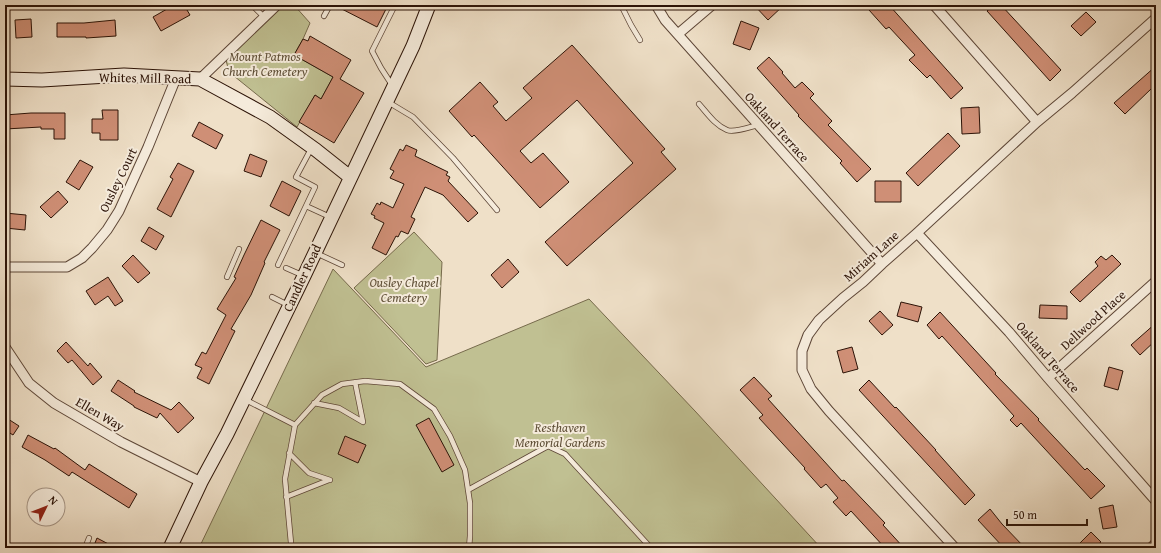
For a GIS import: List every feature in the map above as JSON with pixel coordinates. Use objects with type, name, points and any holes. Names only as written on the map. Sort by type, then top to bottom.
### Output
[{"type":"main road","name":"Candler Road","points":[[170,548],[200,482],[227,434],[304,276],[314,252],[413,46],[429,5]]},
{"type":"main road","name":"Whites Mill Road","points":[[5,79],[42,80],[124,75],[200,79],[270,116],[350,177]]},
{"type":"street","points":[[200,79],[277,5]]},
{"type":"street","name":"Oakland Terrace","points":[[656,5],[665,20],[882,264]]},
{"type":"street","points":[[678,34],[712,5]]},
{"type":"street","points":[[934,5],[1037,122]]},
{"type":"street","name":"Miriam Lane","points":[[955,548],[811,389],[802,370],[802,351],[808,335],[815,325],[843,298],[863,282],[1037,122],[1156,18]]},
{"type":"street","name":"Ousley Court","points":[[5,266],[67,267],[82,258],[92,248],[120,211],[176,78]]},
{"type":"street","name":"Oakland Terrace","points":[[917,233],[1009,332],[1156,501]]},
{"type":"street","name":"Dellwood Place","points":[[1048,378],[1156,281]]},
{"type":"street","name":"Ellen Way","points":[[5,347],[29,383],[54,403],[121,442],[200,482]]},
{"type":"street","points":[[1151,548],[1156,543]]},
{"type":"lane","points":[[252,5],[264,17]]},
{"type":"lane","points":[[324,16],[330,5]]},
{"type":"lane","points":[[393,87],[372,51],[394,5]]},
{"type":"lane","points":[[621,5],[640,40]]},
{"type":"lane","points":[[387,101],[413,117],[453,158],[497,210]]},
{"type":"lane","points":[[699,104],[716,123],[728,130],[745,129],[758,125]]},
{"type":"lane","points":[[278,265],[315,187],[296,177],[312,147]]},
{"type":"lane","points":[[306,206],[331,218]]},
{"type":"lane","points":[[227,277],[239,249]]},
{"type":"lane","points":[[314,252],[342,264]]},
{"type":"lane","points":[[286,268],[304,276]]},
{"type":"lane","points":[[272,297],[289,306]]},
{"type":"lane","points":[[292,548],[285,479],[295,425],[322,395],[342,384],[365,381],[400,384],[434,410],[450,436],[465,470],[470,503],[469,548]]},
{"type":"lane","points":[[314,403],[339,408],[363,422],[356,382]]},
{"type":"lane","points":[[244,399],[295,425]]},
{"type":"lane","points":[[468,490],[548,446],[565,454],[651,548]]},
{"type":"lane","points":[[286,497],[330,480],[308,473],[289,453]]},
{"type":"lane","points":[[85,548],[89,538]]},
{"type":"green space","name":"Mount Patmos Church Cemetery","points":[[284,5],[294,5],[310,23],[294,55],[333,77],[321,99],[315,95],[297,127],[229,72],[226,60]]},
{"type":"green space","name":"Ousley Chapel Cemetery","points":[[414,232],[442,262],[437,360],[426,364],[354,288]]},
{"type":"green space","name":"Resthaven Memorial Gardens","points":[[333,269],[426,367],[589,299],[695,411],[821,548],[199,548]]},
{"type":"building","points":[[174,5],[184,5],[190,15],[161,31],[153,17]]},
{"type":"building","points":[[334,5],[388,5],[377,27]]},
{"type":"building","points":[[754,5],[784,5],[768,20]]},
{"type":"building","points":[[874,5],[889,5],[963,88],[951,99],[930,75],[927,78],[909,60],[915,55],[889,27],[886,29],[869,10]]},
{"type":"building","points":[[994,5],[1001,5],[1061,70],[1050,81],[987,11]]},
{"type":"building","points":[[1086,12],[1096,22],[1081,36],[1071,26]]},
{"type":"building","points":[[31,19],[32,37],[16,38],[15,20]]},
{"type":"building","points":[[115,20],[116,36],[86,38],[57,37],[57,23],[84,23]]},
{"type":"building","points":[[741,21],[759,28],[750,50],[733,44]]},
{"type":"building","points":[[310,36],[351,60],[340,79],[364,93],[334,143],[299,122],[315,95],[321,99],[333,77],[294,55],[303,39],[308,41]]},
{"type":"building","points":[[572,45],[665,149],[661,152],[676,169],[567,266],[545,242],[633,163],[577,100],[520,151],[531,163],[543,153],[569,182],[540,208],[474,135],[472,137],[449,111],[480,82],[498,102],[493,106],[506,121],[532,98],[523,88]]},
{"type":"building","points":[[769,57],[795,88],[802,82],[814,94],[810,98],[832,121],[828,125],[871,169],[857,182],[840,163],[842,161],[798,116],[799,115],[757,68]]},
{"type":"building","points":[[1156,66],[1156,94],[1151,89],[1125,114],[1114,103]]},
{"type":"building","points":[[979,107],[980,133],[962,134],[961,108]]},
{"type":"building","points":[[102,110],[118,110],[118,140],[100,140],[100,133],[92,133],[92,119],[103,119]]},
{"type":"building","points":[[65,113],[65,139],[54,139],[54,129],[41,129],[41,127],[5,129],[5,115]]},
{"type":"building","points":[[199,122],[223,135],[216,149],[192,136]]},
{"type":"building","points":[[948,133],[960,146],[918,186],[906,173]]},
{"type":"building","points":[[406,145],[417,150],[415,156],[448,172],[446,175],[450,177],[448,181],[478,213],[468,222],[443,195],[425,187],[411,217],[415,219],[408,234],[401,231],[398,237],[396,236],[386,255],[372,248],[384,223],[374,218],[375,216],[371,214],[377,203],[380,205],[381,202],[393,208],[404,184],[390,178],[394,171],[390,169],[400,149],[403,151]]},
{"type":"building","points":[[250,154],[267,161],[261,177],[244,171]]},
{"type":"building","points":[[80,160],[93,167],[79,190],[66,182]]},
{"type":"building","points":[[178,163],[194,171],[171,217],[157,209],[173,179],[170,177]]},
{"type":"building","points":[[282,181],[301,191],[289,216],[270,206]]},
{"type":"building","points":[[875,181],[901,181],[901,202],[875,202]]},
{"type":"building","points":[[58,191],[68,202],[51,218],[40,207]]},
{"type":"building","points":[[5,213],[26,215],[25,230],[5,228]]},
{"type":"building","points":[[261,220],[280,230],[264,262],[265,263],[251,295],[231,329],[235,331],[209,384],[197,378],[202,368],[195,365],[202,352],[206,354],[226,315],[217,309],[236,278],[234,277]]},
{"type":"building","points":[[149,227],[164,236],[156,250],[141,241]]},
{"type":"building","points":[[133,255],[150,273],[138,283],[122,266]]},
{"type":"building","points":[[1112,255],[1121,264],[1080,302],[1070,292],[1098,266],[1095,262],[1101,256],[1106,260]]},
{"type":"building","points":[[508,259],[519,272],[502,288],[491,275]]},
{"type":"building","points":[[108,277],[123,301],[115,306],[108,296],[95,305],[86,291]]},
{"type":"building","points":[[901,302],[922,307],[918,322],[897,316]]},
{"type":"building","points":[[1040,305],[1067,306],[1067,319],[1039,318]]},
{"type":"building","points":[[880,311],[893,325],[882,335],[869,321]]},
{"type":"building","points":[[940,312],[996,373],[995,374],[1039,419],[1038,420],[1085,470],[1087,468],[1105,486],[1091,499],[1021,423],[1017,427],[1010,420],[1014,416],[942,336],[939,339],[927,325]]},
{"type":"building","points":[[1156,323],[1156,340],[1140,355],[1131,345]]},
{"type":"building","points":[[66,342],[88,366],[90,363],[102,377],[93,385],[72,360],[68,363],[57,351]]},
{"type":"building","points":[[852,347],[858,369],[843,373],[837,351]]},
{"type":"building","points":[[1109,367],[1123,371],[1118,390],[1104,386]]},
{"type":"building","points":[[754,377],[772,396],[768,399],[842,481],[844,480],[885,523],[883,525],[904,548],[885,548],[851,511],[846,516],[833,502],[838,498],[826,484],[821,488],[804,469],[805,468],[759,418],[763,415],[740,390]]},
{"type":"building","points":[[118,380],[135,391],[134,392],[171,410],[179,402],[194,418],[178,433],[160,413],[157,418],[134,407],[111,391]]},
{"type":"building","points":[[869,380],[936,450],[975,495],[965,505],[859,390]]},
{"type":"building","points":[[5,417],[19,426],[13,435],[5,430]]},
{"type":"building","points":[[429,418],[454,465],[442,472],[416,425]]},
{"type":"building","points":[[28,435],[54,449],[55,448],[85,470],[89,464],[137,494],[129,508],[72,472],[69,476],[22,447]]},
{"type":"building","points":[[345,436],[366,445],[358,463],[338,454]]},
{"type":"building","points":[[1113,505],[1117,527],[1103,529],[1099,508]]},
{"type":"building","points":[[990,509],[1025,548],[1004,548],[978,520]]},
{"type":"building","points":[[1091,532],[1101,542],[1094,548],[1085,548],[1080,543]]},
{"type":"building","points":[[97,538],[116,548],[93,548]]}]
